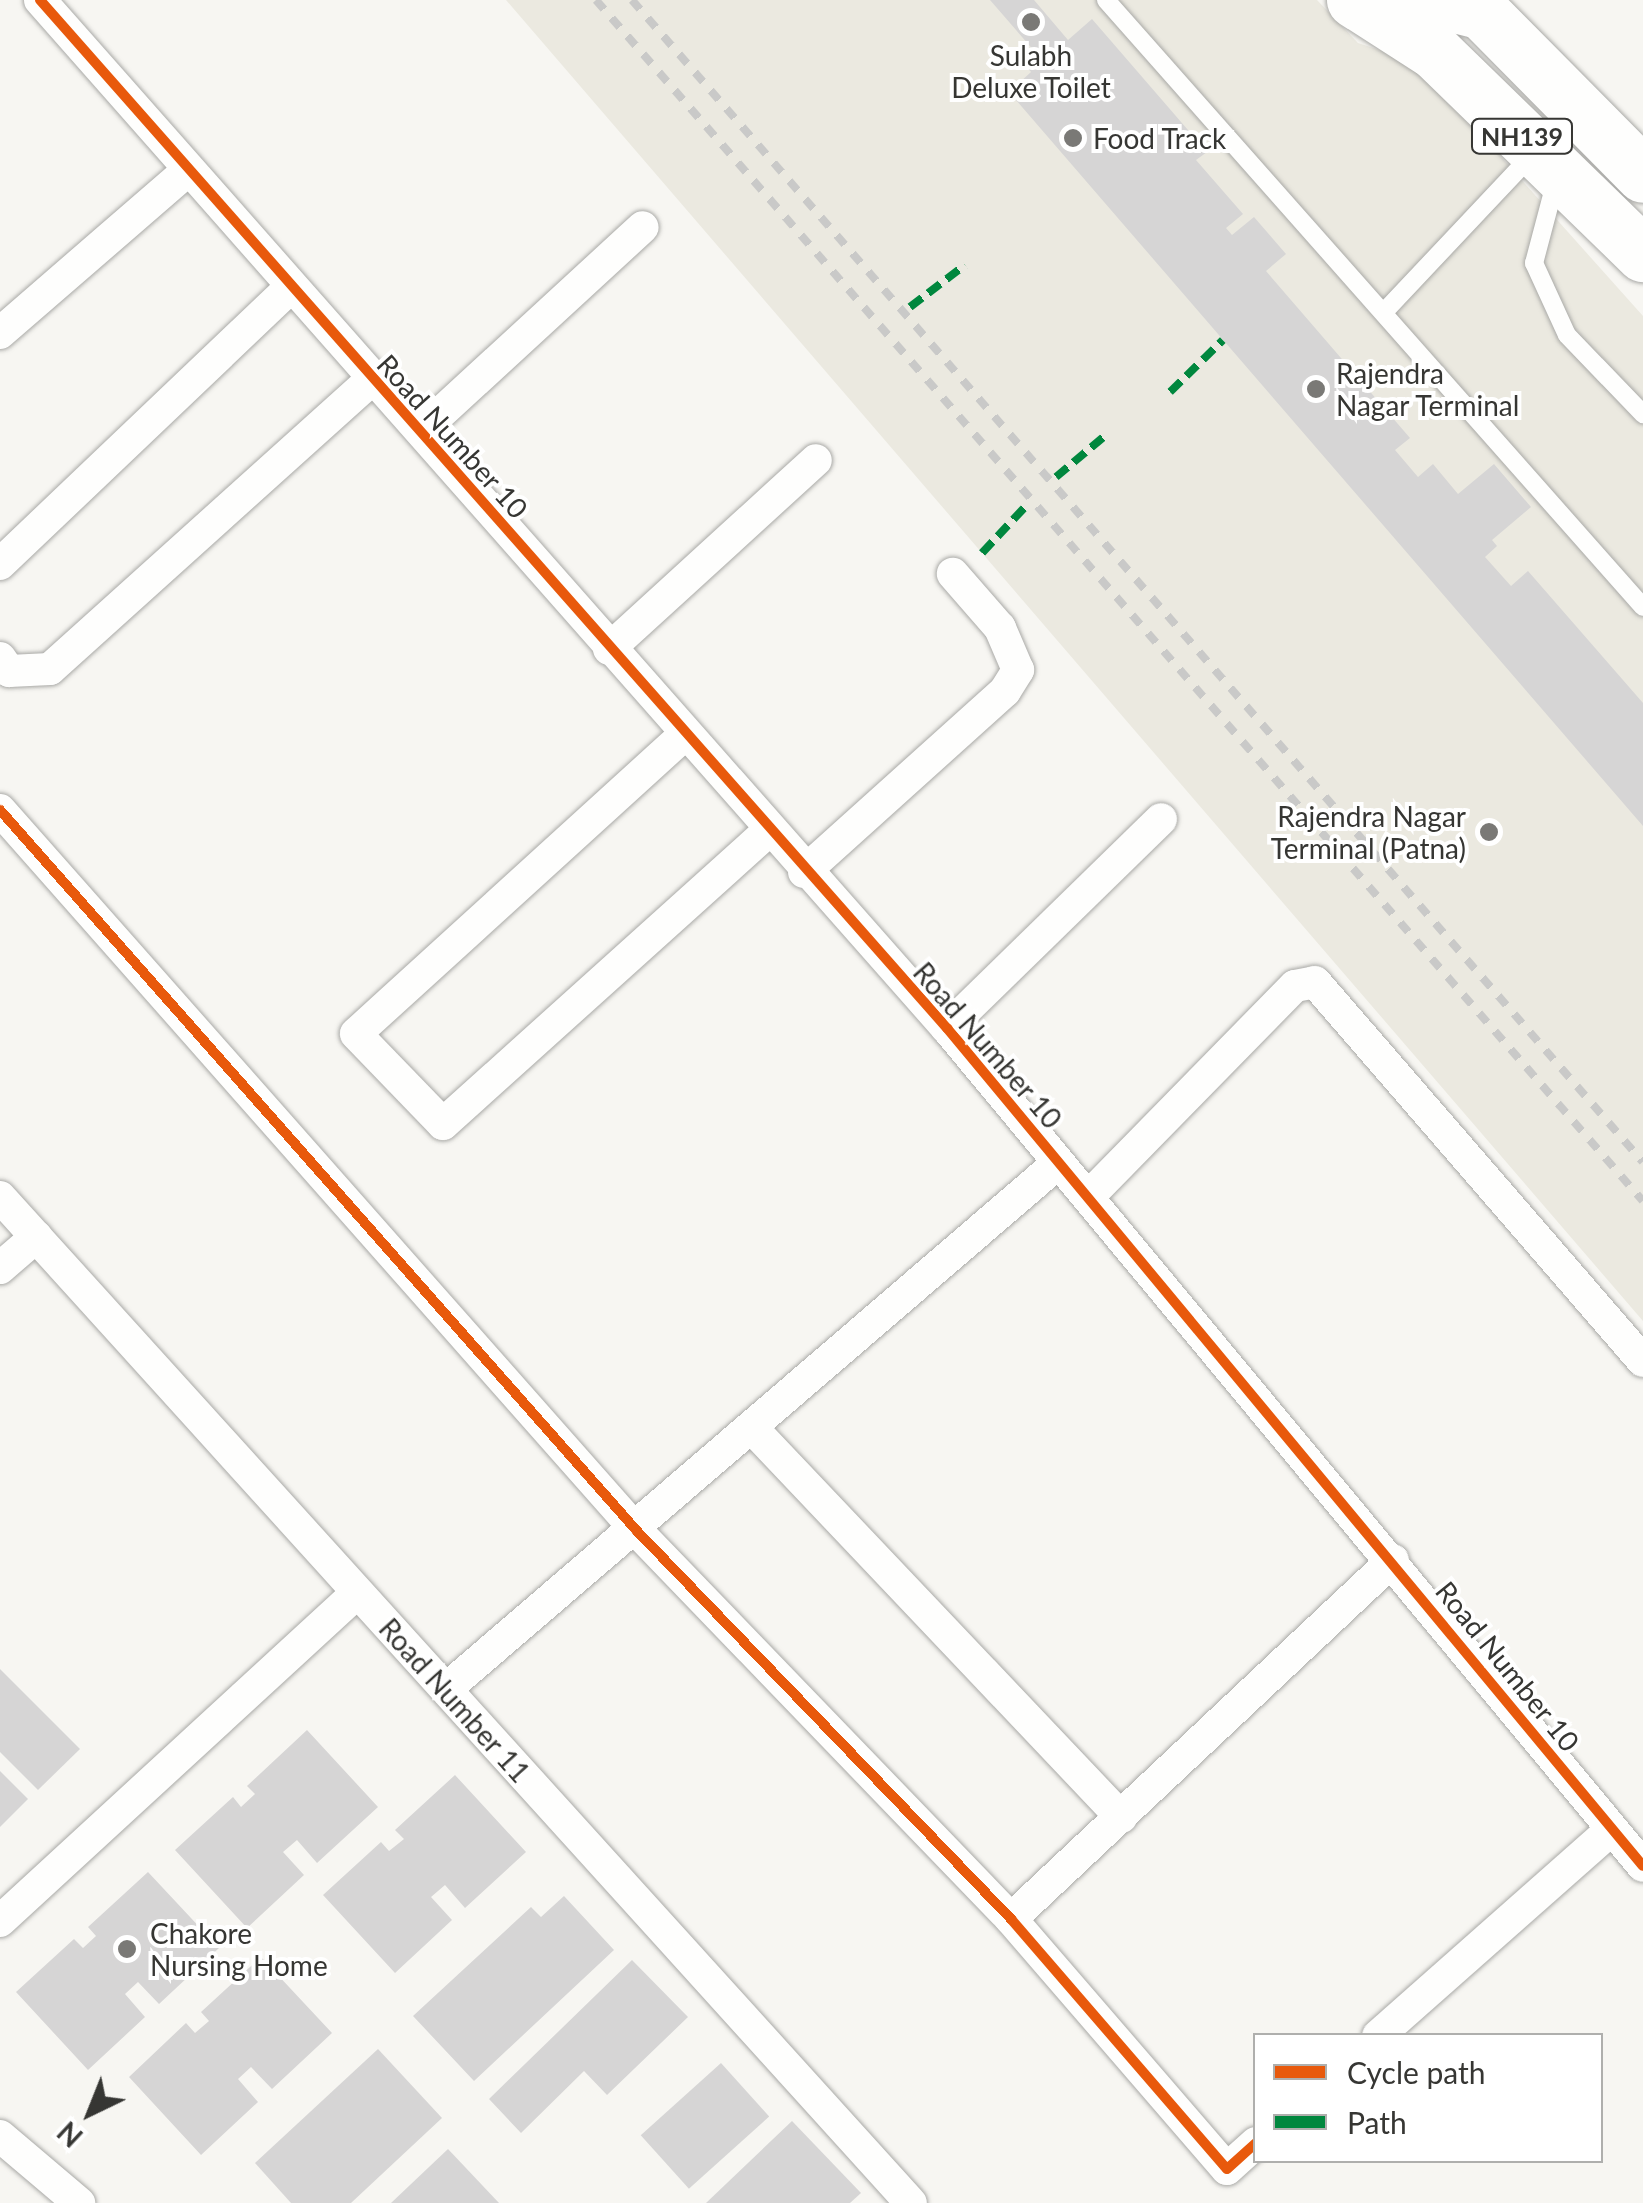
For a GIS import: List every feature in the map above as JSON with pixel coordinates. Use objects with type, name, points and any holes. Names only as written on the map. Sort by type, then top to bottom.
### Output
[{"type":"highway","name":"NH139","points":[[1354,0],[1435,52],[1643,254]]},
{"type":"highway","name":"NH139","points":[[1476,8],[1643,176]]},
{"type":"main road","name":"NH139","points":[[1408,0],[1435,52]]},
{"type":"main road","name":"NH139","points":[[1420,0],[1476,8]]},
{"type":"street","name":"Road Number 10","points":[[40,0],[421,430],[683,736],[947,1028],[1393,1560],[1643,1866]]},
{"type":"street","points":[[0,334],[188,170]]},
{"type":"street","points":[[421,430],[643,227]]},
{"type":"street","points":[[0,564],[291,287]]},
{"type":"street","points":[[0,658],[9,671],[50,669],[372,378]]},
{"type":"street","points":[[608,649],[816,460]]},
{"type":"street","points":[[804,872],[1005,691],[1018,670],[1000,628],[953,574]]},
{"type":"street","points":[[683,736],[356,1034],[443,1124],[768,831]]},
{"type":"street","points":[[0,810],[637,1531],[1011,1919],[1227,2169],[1253,2147]]},
{"type":"street","points":[[947,1028],[1161,819]]},
{"type":"street","points":[[1089,1196],[1295,986],[1315,982],[1643,1361]]},
{"type":"street","points":[[446,1689],[637,1531],[1058,1163]]},
{"type":"street","name":"Road Number 11","points":[[0,1197],[911,2203]]},
{"type":"street","points":[[0,1268],[36,1236]]},
{"type":"street","points":[[753,1429],[1121,1816]]},
{"type":"street","points":[[1011,1919],[1393,1560]]},
{"type":"street","points":[[0,1921],[358,1593]]},
{"type":"street","points":[[1381,2033],[1612,1829]]},
{"type":"street","points":[[0,2136],[78,2203]]},
{"type":"lane","points":[[1106,0],[1643,607]]},
{"type":"lane","points":[[1384,312],[1548,160]]},
{"type":"lane","points":[[1548,160],[1534,262],[1567,335],[1643,414]]},
{"type":"shaded area","name":"Rajendra Nagar Terminal","points":[[506,0],[1317,0],[1358,43],[1416,62],[1643,316],[1643,1321]]},
{"type":"building","name":"Rajendra Nagar Terminal","points":[[990,0],[1034,0],[1068,40],[1092,19],[1207,152],[1196,160],[1243,214],[1226,228],[1232,235],[1254,217],[1286,254],[1266,271],[1410,438],[1395,450],[1418,477],[1433,464],[1458,494],[1494,464],[1531,507],[1492,540],[1497,546],[1485,557],[1511,586],[1528,571],[1643,703],[1643,826],[1009,92],[1031,72],[1023,63],[1035,52]]},
{"type":"building","points":[[0,1669],[80,1749],[38,1790],[0,1752]]},
{"type":"building","points":[[307,1730],[378,1807],[317,1863],[297,1840],[283,1852],[304,1875],[247,1928],[175,1850],[233,1797],[241,1807],[255,1794],[247,1786]]},
{"type":"building","points":[[0,1771],[28,1799],[0,1827]]},
{"type":"building","points":[[455,1775],[526,1852],[465,1908],[445,1885],[431,1897],[452,1920],[395,1973],[323,1895],[381,1842],[389,1851],[404,1839],[395,1830]]},
{"type":"building","points":[[148,1872],[219,1948],[159,2004],[138,1982],[125,1994],[145,2017],[88,2070],[16,1992],[74,1939],[83,1948],[96,1936],[88,1927]]},
{"type":"building","points":[[564,1896],[614,1950],[474,2081],[413,2016],[531,1907],[541,1917]]},
{"type":"building","points":[[261,1957],[332,2033],[272,2089],[251,2067],[238,2079],[258,2102],[201,2155],[129,2077],[186,2023],[195,2033],[209,2021],[201,2012]]},
{"type":"building","points":[[632,1960],[688,2017],[607,2095],[584,2071],[521,2133],[489,2099]]},
{"type":"building","points":[[378,2049],[442,2118],[351,2203],[291,2203],[255,2163]]},
{"type":"building","points":[[721,2063],[769,2117],[689,2189],[641,2135]]},
{"type":"building","points":[[792,2121],[861,2193],[850,2203],[706,2203]]},
{"type":"building","points":[[448,2149],[499,2203],[391,2203]]},
{"type":"railway","points":[[596,0],[1643,1201]]},
{"type":"railway","points":[[632,0],[1643,1162]]},
{"type":"marked path","points":[[910,307],[965,265]]},
{"type":"marked path","points":[[1170,392],[1223,340]]},
{"type":"marked path","points":[[1056,477],[1107,434]]},
{"type":"marked path","points":[[982,553],[1024,508]]},
{"type":"cycle path","points":[[40,0],[947,1028],[1643,1866]]},
{"type":"cycle path","points":[[0,810],[637,1531],[1011,1919],[1227,2169],[1253,2146]]},
{"type":"place","name":"Sulabh Deluxe Toilet","points":[[1031,22]]},
{"type":"place","name":"Food Track","points":[[1073,138]]},
{"type":"place","name":"Rajendra Nagar Terminal","points":[[1316,389]]},
{"type":"place","name":"Rajendra Nagar Terminal (Patna)","points":[[1489,832]]},
{"type":"place","name":"Chakore Nursing Home","points":[[127,1949]]}]
